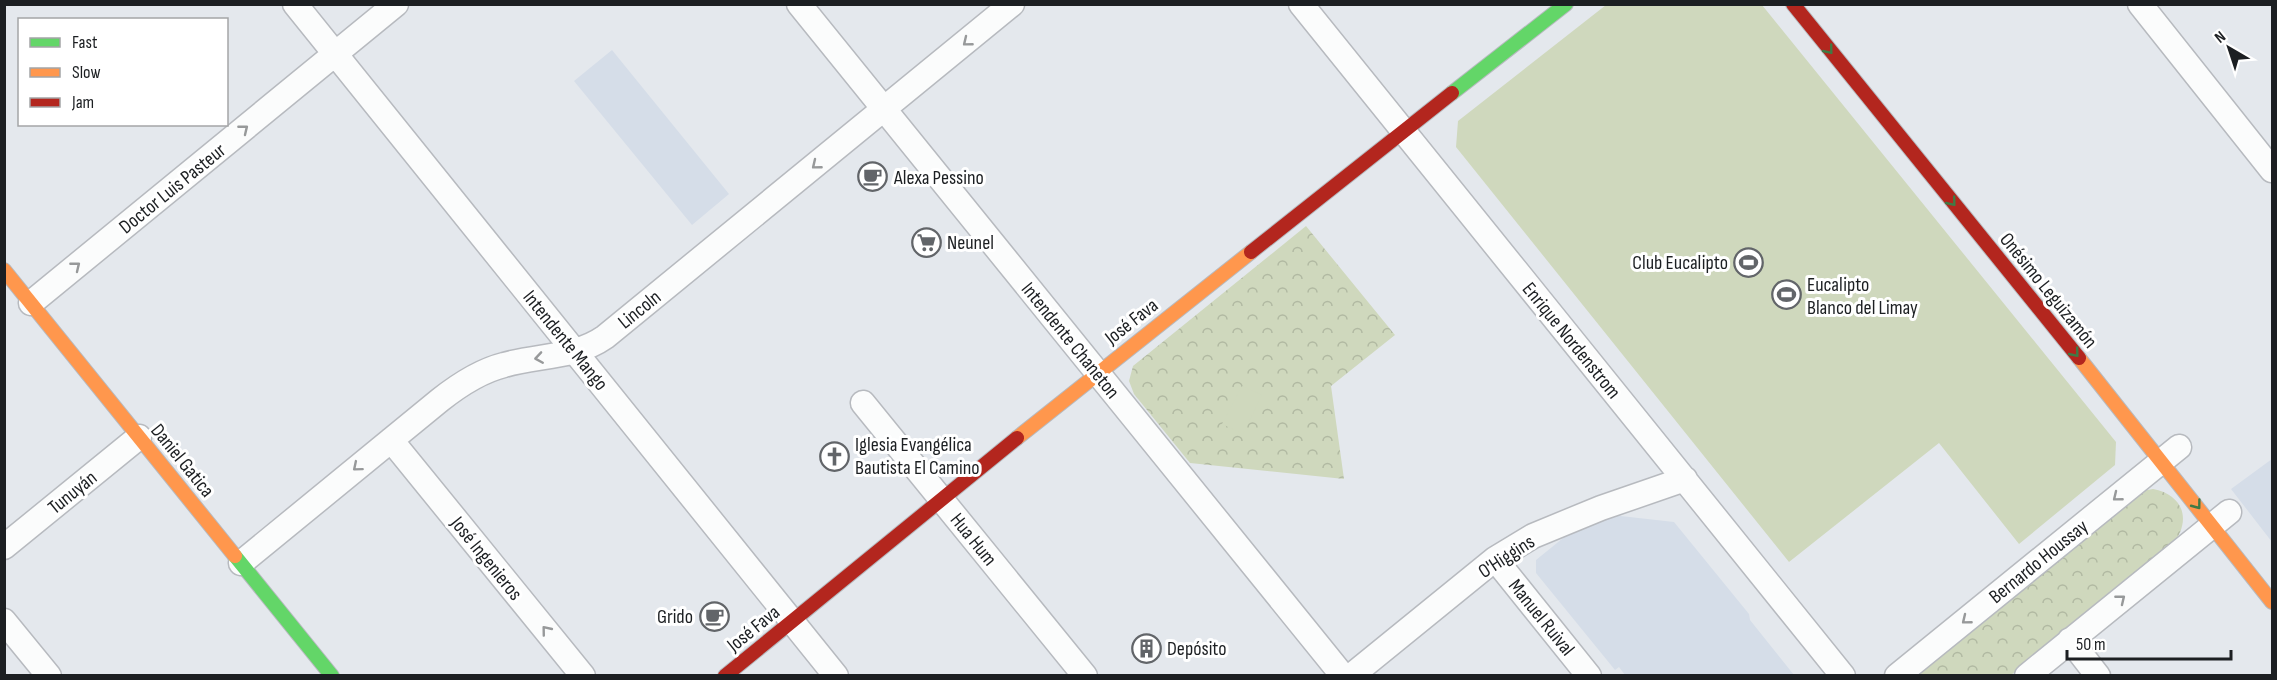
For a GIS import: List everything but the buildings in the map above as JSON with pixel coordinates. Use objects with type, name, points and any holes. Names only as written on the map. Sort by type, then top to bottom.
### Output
[{"type":"main road","name":"José Fava","points":[[725,675],[1098,372],[1566,4]]},
{"type":"main road","name":"Onésimo Leguizamón","points":[[1793,4],[2175,452],[2224,515],[2272,602]]},
{"type":"main road","name":"Daniel Gatica","points":[[4,270],[332,675]]},
{"type":"street","name":"Intendente Mango","points":[[295,4],[836,675]]},
{"type":"street","name":"Doctor Luis Pasteur","points":[[31,303],[396,4]]},
{"type":"street","name":"Intendente Chaneton","points":[[799,4],[1343,675]]},
{"type":"street","name":"Lincoln","points":[[241,563],[469,379],[503,365],[575,352],[596,344],[1012,4]]},
{"type":"street","name":"Enrique Nordenstrom","points":[[1301,4],[1843,675]]},
{"type":"street","points":[[2140,4],[2272,170]]},
{"type":"street","name":"Hua Hum","points":[[863,403],[1085,675]]},
{"type":"street","name":"Tunuyán","points":[[4,547],[139,437]]},
{"type":"street","name":"José Ingenieros","points":[[391,440],[583,675]]},
{"type":"street","name":"Bernardo Houssay","points":[[1897,675],[2175,452]]},
{"type":"street","name":"O'Higgins","points":[[1352,675],[1495,559],[1533,536],[1601,508],[1685,479]]},
{"type":"street","points":[[2027,675],[2224,515]]},
{"type":"street","name":"Manuel Ruival","points":[[1495,559],[1589,675]]},
{"type":"street","points":[[4,621],[48,675]]},
{"type":"street","points":[[2070,640],[2098,675]]},
{"type":"shaded area","points":[[612,50],[729,194],[692,225],[574,81]]},
{"type":"shaded area","points":[[2272,459],[2272,542],[2231,489]]},
{"type":"shaded area","points":[[1594,513],[1674,522],[1749,614],[1750,620],[1794,675],[1625,675],[1619,667],[1615,670],[1536,573],[1536,560]]},
{"type":"green space","name":"Eucalipto Blanco del Limay","points":[[1606,5],[1762,5],[2116,442],[2115,465],[2019,544],[1939,443],[1789,562],[1456,147],[1458,121]]},
{"type":"green space","points":[[1306,226],[1395,335],[1331,386],[1344,479],[1190,463],[1134,394],[1129,381],[1133,366]]},
{"type":"green space","points":[[1242,386],[1262,395],[1243,434],[1222,424]]},
{"type":"green space","points":[[2153,489],[2172,497],[2182,510],[2182,527],[2172,545],[2011,675],[1911,676],[2142,491]]},
{"type":"traffic: fast","points":[[1452,93],[1566,4]]},
{"type":"traffic: fast","points":[[235,556],[332,676]]},
{"type":"traffic: slow","points":[[1017,438],[1251,252]]},
{"type":"traffic: slow","points":[[4,270],[235,556]]},
{"type":"traffic: slow","points":[[2079,358],[2272,602]]},
{"type":"traffic: jam","points":[[1793,4],[2079,358]]},
{"type":"traffic: jam","points":[[1251,252],[1452,93]]},
{"type":"traffic: jam","points":[[725,676],[1017,438]]},
{"type":"place","name":"Alexa Pessino","points":[[873,177]]},
{"type":"place","name":"Neunel","points":[[926,242]]},
{"type":"place","name":"Club Eucalipto","points":[[1749,262]]},
{"type":"place","name":"Eucalipto Blanco del Limay","points":[[1786,295]]},
{"type":"place","name":"Iglesia Evangélica Bautista El Camino","points":[[834,456]]},
{"type":"place","name":"Grido","points":[[714,616]]},
{"type":"place","name":"Depósito","points":[[1146,648]]}]
